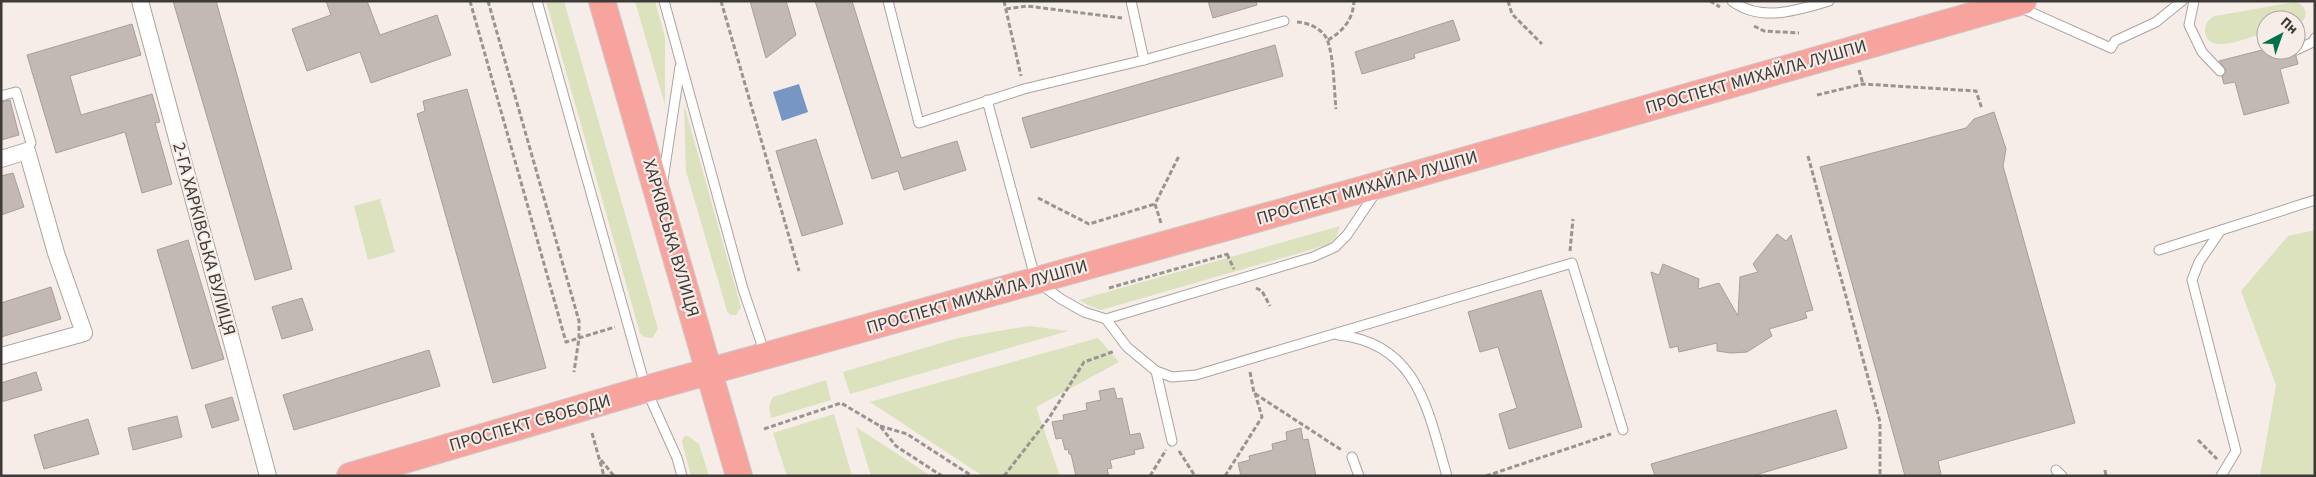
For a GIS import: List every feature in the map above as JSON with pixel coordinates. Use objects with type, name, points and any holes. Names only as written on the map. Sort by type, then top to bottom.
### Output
[{"type":"main road","name":"ХАРКІВСЬКА ВУЛИЦЯ","points":[[602,1],[739,476]]},
{"type":"main road","name":"ПРОСПЕКТ МИХАЙЛА ЛУШПИ","points":[[710,372],[1382,184],[2018,3]]},
{"type":"main road","name":"ПРОСПЕКТ СВОБОДИ","points":[[350,476],[710,372]]},
{"type":"street","name":"2-ГА ХАРКІВСЬКА ВУЛИЦЯ","points":[[140,1],[268,476]]},
{"type":"street","points":[[1,159],[27,152],[56,253],[84,333],[1,356]]},
{"type":"lane","points":[[537,1],[646,389],[677,458],[682,476]]},
{"type":"lane","points":[[664,1],[744,289],[766,357]]},
{"type":"lane","points":[[888,1],[919,122],[1024,89],[1144,60],[1284,22]]},
{"type":"lane","points":[[1131,1],[1144,60]]},
{"type":"lane","points":[[1732,1],[1756,12],[1782,14],[1829,1]]},
{"type":"lane","points":[[2018,3],[2111,48],[2115,41],[2156,22],[2182,1]]},
{"type":"lane","points":[[2194,1],[2189,25],[2202,52],[2220,71]]},
{"type":"lane","points":[[660,200],[681,62]]},
{"type":"lane","points":[[1,96],[16,92],[31,143],[27,152]]},
{"type":"lane","points":[[987,100],[1036,281],[1068,304],[1084,312],[1106,319],[1313,257],[1335,247],[1347,235],[1382,184]]},
{"type":"lane","points":[[2159,250],[2315,200]]},
{"type":"lane","points":[[2221,230],[2199,262],[2192,280],[2236,451],[2221,476]]},
{"type":"lane","points":[[1106,319],[1127,347],[1156,371],[1172,377],[1196,375],[1572,263],[1623,430]]},
{"type":"lane","points":[[1332,335],[1355,337],[1375,343],[1397,360],[1417,385],[1427,406],[1447,476]]},
{"type":"lane","points":[[1156,371],[1172,441]]},
{"type":"lane","points":[[1352,457],[1359,476]]},
{"type":"path","points":[[470,1],[566,342],[628,323]]},
{"type":"path","points":[[488,1],[579,321],[579,338],[574,372]]},
{"type":"path","points":[[721,1],[799,271]]},
{"type":"path","points":[[1004,1],[1024,89]]},
{"type":"path","points":[[1026,1],[1027,6]]},
{"type":"path","points":[[1328,40],[1344,30],[1351,17],[1354,1]]},
{"type":"path","points":[[1508,1],[1512,14],[1542,44]]},
{"type":"path","points":[[1006,9],[1027,6],[1135,20]]},
{"type":"path","points":[[1284,22],[1303,22],[1318,29],[1328,40],[1336,109]]},
{"type":"path","points":[[1817,95],[1863,84],[1976,91],[1982,109]]},
{"type":"path","points":[[1038,198],[1089,224],[1154,204],[1179,156]]},
{"type":"path","points":[[1808,156],[1880,422],[1880,476]]},
{"type":"path","points":[[1154,204],[1167,244]]},
{"type":"path","points":[[1569,263],[1574,219]]},
{"type":"path","points":[[1109,288],[1228,254]]},
{"type":"path","points":[[1262,291],[1270,306]]},
{"type":"path","points":[[1004,476],[1049,418],[1084,362],[1127,347]]},
{"type":"path","points":[[1225,476],[1262,417],[1254,393],[1247,360]]},
{"type":"path","points":[[1254,393],[1352,457]]},
{"type":"path","points":[[764,429],[841,403],[880,426],[906,434],[972,476]]},
{"type":"path","points":[[880,426],[896,446],[942,476]]},
{"type":"path","points":[[1486,476],[1623,430]]},
{"type":"path","points":[[592,433],[604,476]]},
{"type":"path","points":[[1150,476],[1172,441],[1195,476]]},
{"type":"path","points":[[599,458],[614,476]]},
{"type":"path","points":[[2105,470],[2106,476]]},
{"type":"green space","points":[[546,1],[564,1],[658,329],[652,338],[644,337],[640,333]]},
{"type":"green space","points":[[635,1],[655,1],[665,37],[665,105]]},
{"type":"green space","points":[[2295,2],[2303,6],[2305,10],[2256,10],[2256,35],[2230,43],[2219,44],[2209,40],[2205,32],[2207,23],[2215,16]]},
{"type":"green space","points":[[684,105],[741,307],[736,315],[730,315],[727,311],[686,171]]},
{"type":"green space","points":[[380,199],[395,252],[368,260],[354,206]]},
{"type":"green space","points":[[1340,226],[1336,238],[1327,245],[1101,310],[1079,300]]},
{"type":"green space","points":[[2315,230],[2315,476],[2260,476],[2276,385],[2241,291],[2288,236]]},
{"type":"green space","points":[[1029,326],[1068,331],[850,394],[843,372],[958,338]]},
{"type":"green space","points":[[1098,338],[1119,362],[1036,407],[1060,476],[983,476],[870,402]]},
{"type":"green space","points":[[826,380],[831,400],[771,418],[769,406],[773,397]]},
{"type":"green space","points":[[834,414],[852,476],[787,476],[773,433]]},
{"type":"green space","points":[[856,427],[931,476],[871,476]]},
{"type":"green space","points":[[688,436],[699,444],[709,476],[691,476],[682,442],[684,437]]},
{"type":"water","points":[[799,84],[808,112],[782,121],[773,92]]},
{"type":"building","points":[[173,1],[216,1],[292,269],[255,280]]},
{"type":"building","points":[[326,1],[367,1],[380,35],[437,15],[451,55],[371,83],[360,52],[307,71],[292,29],[331,15]]},
{"type":"building","points":[[750,1],[786,1],[796,35],[766,58]]},
{"type":"building","points":[[815,1],[852,1],[901,158],[957,141],[966,170],[904,190],[898,171],[872,179]]},
{"type":"building","points":[[1208,1],[1256,1],[1257,5],[1213,18]]},
{"type":"building","points":[[1453,20],[1460,40],[1414,54],[1415,58],[1362,74],[1355,52]]},
{"type":"building","points":[[132,24],[141,55],[70,76],[81,115],[152,94],[160,122],[155,123],[172,184],[142,193],[125,132],[56,153],[27,55]]},
{"type":"building","points":[[1275,45],[1283,76],[1031,148],[1022,118]]},
{"type":"building","points":[[2256,52],[2256,60],[2297,60],[2298,64],[2280,69],[2289,103],[2244,115],[2235,82],[2224,84],[2222,77],[2226,70],[2219,61]]},
{"type":"building","points":[[467,89],[546,368],[493,383],[417,114],[425,111],[423,101]]},
{"type":"building","points":[[10,100],[19,135],[1,140],[1,102]]},
{"type":"building","points":[[1994,112],[2006,149],[2003,166],[2075,423],[1938,461],[1941,474],[1933,476],[1905,476],[1820,167],[1966,128],[1974,119]]},
{"type":"building","points":[[816,139],[843,224],[802,236],[776,151]]},
{"type":"building","points":[[13,173],[24,207],[1,215],[1,176]]},
{"type":"building","points":[[1777,234],[1786,241],[1791,235],[1813,310],[1805,312],[1807,318],[1769,329],[1772,336],[1747,352],[1731,353],[1717,351],[1717,343],[1679,352],[1678,346],[1670,348],[1651,272],[1659,275],[1663,264],[1699,279],[1698,289],[1719,283],[1738,316],[1740,277],[1758,272],[1753,264]]},
{"type":"building","points":[[188,240],[224,359],[192,369],[157,250]]},
{"type":"building","points":[[51,287],[61,319],[1,337],[1,303]]},
{"type":"building","points":[[1541,290],[1582,427],[1509,449],[1499,414],[1517,408],[1498,347],[1480,352],[1468,312]]},
{"type":"building","points":[[302,298],[313,330],[282,339],[272,307]]},
{"type":"building","points":[[429,350],[440,386],[294,430],[283,395]]},
{"type":"building","points":[[36,372],[42,390],[1,402],[1,383]]},
{"type":"building","points":[[1114,388],[1117,399],[1122,398],[1130,435],[1140,433],[1144,448],[1134,450],[1135,454],[1110,460],[1112,468],[1107,469],[1109,476],[1076,476],[1071,454],[1069,454],[1068,449],[1065,450],[1062,438],[1056,439],[1052,422],[1064,420],[1063,415],[1087,410],[1086,403],[1101,400],[1099,391]]},
{"type":"building","points":[[232,397],[239,420],[212,428],[205,405]]},
{"type":"building","points":[[1836,410],[1847,448],[1752,476],[1655,476],[1651,464]]},
{"type":"building","points":[[177,416],[182,437],[133,450],[128,428]]},
{"type":"building","points":[[88,419],[99,454],[44,469],[34,435]]},
{"type":"building","points":[[1301,428],[1303,440],[1308,439],[1316,476],[1241,476],[1238,463],[1250,460],[1249,456],[1273,450],[1272,444],[1287,440],[1286,432]]}]
